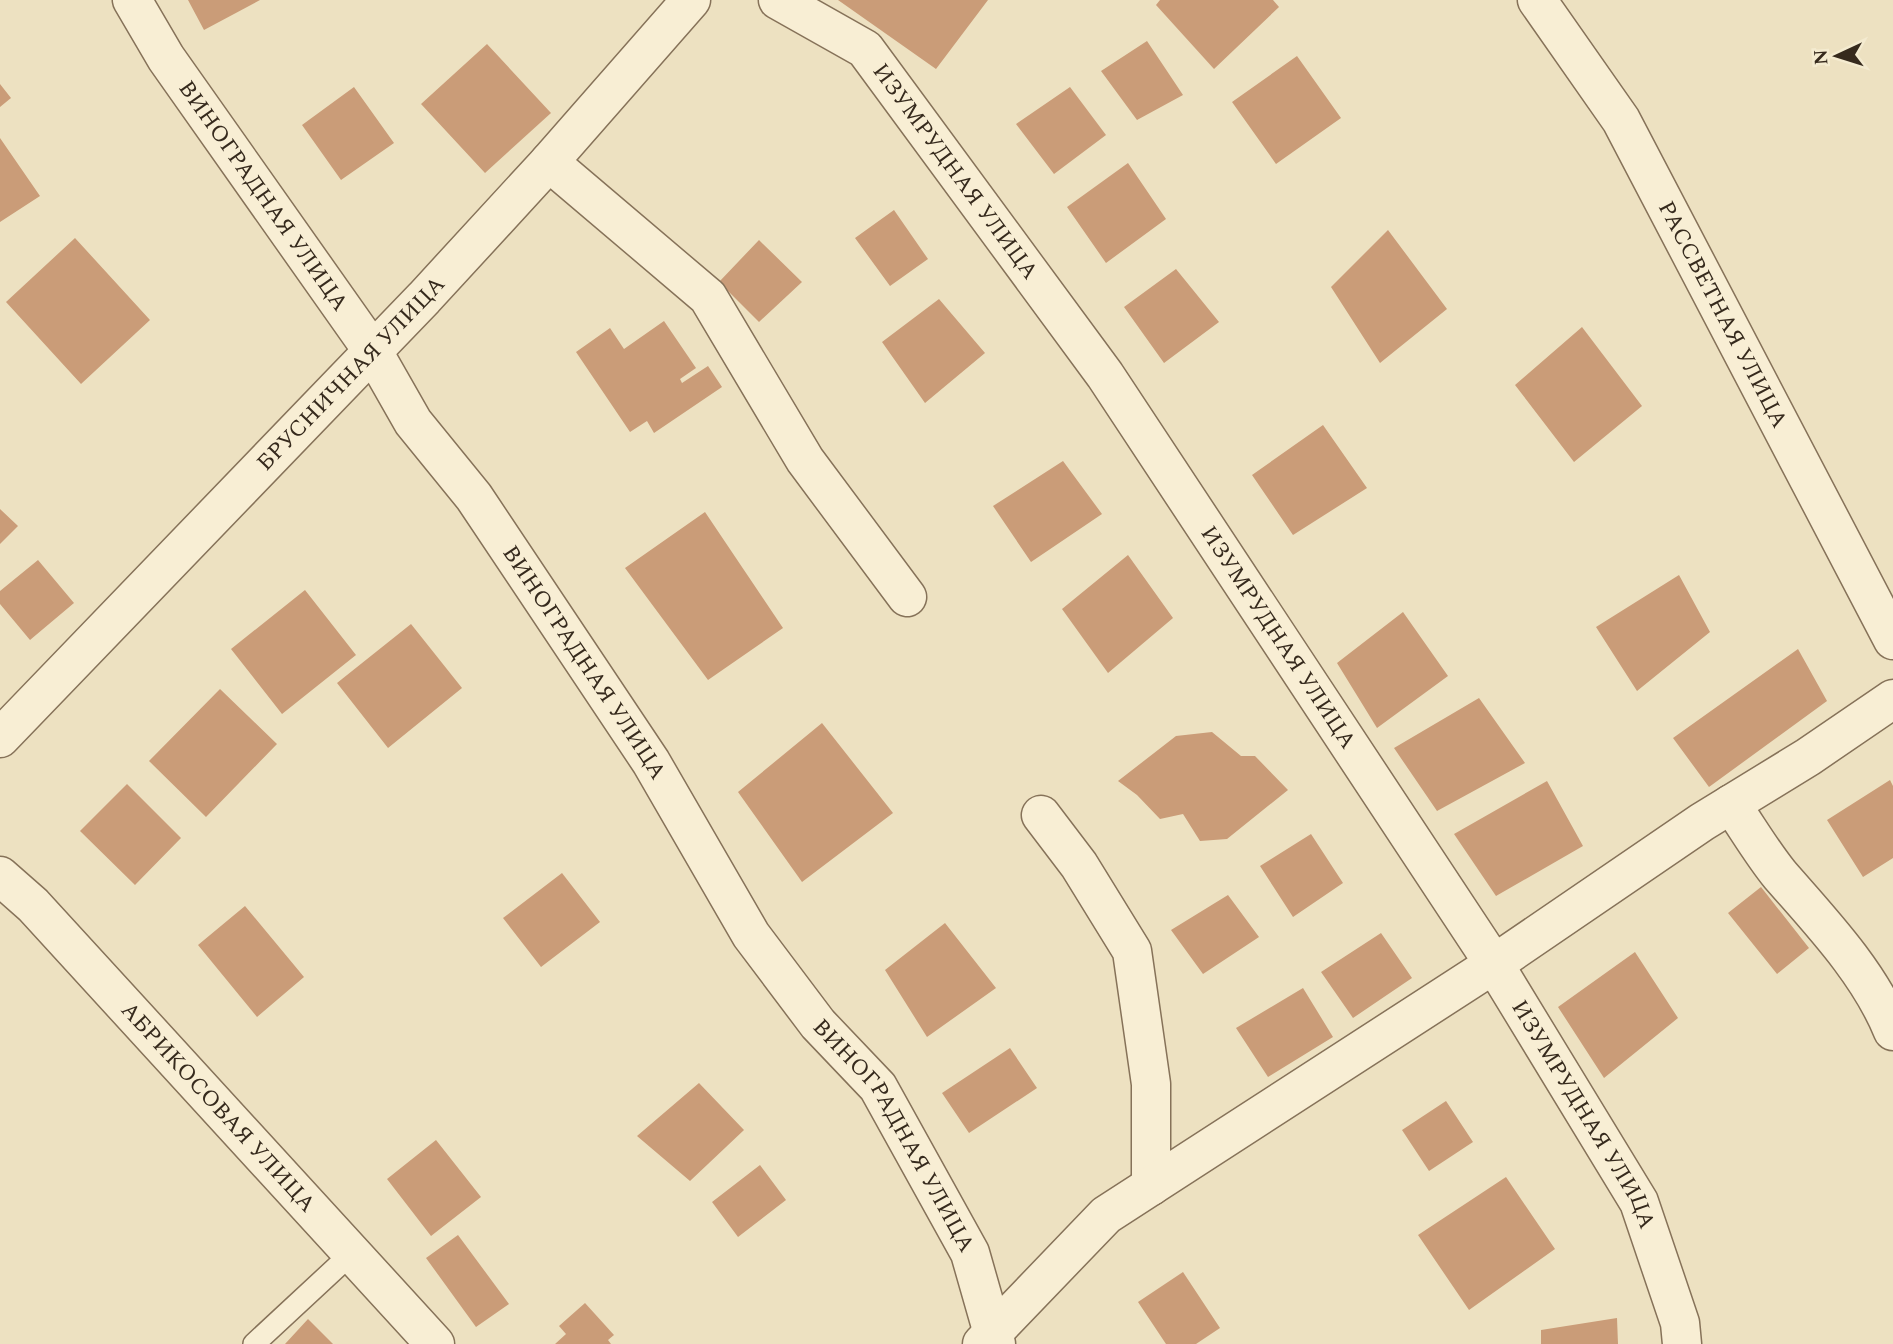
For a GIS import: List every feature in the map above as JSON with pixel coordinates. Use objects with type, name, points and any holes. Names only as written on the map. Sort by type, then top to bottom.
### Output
[{"type":"street","name":"ВИНОГРАДНАЯ УЛИЦА","points":[[132,0],[166,58],[372,350],[413,422],[474,497],[651,762],[751,935],[818,1024],[878,1087],[970,1252],[990,1340]]},
{"type":"street","name":"БРУСНИЧНАЯ УЛИЦА","points":[[0,738],[424,298],[549,162],[691,0]]},
{"type":"street","name":"ИЗУМРУДНАЯ УЛИЦА","points":[[778,0],[865,49],[1105,375],[1494,964],[1640,1202],[1680,1323],[1682,1344]]},
{"type":"street","name":"РАССВЕТНАЯ УЛИЦА","points":[[1536,0],[1621,120],[1893,640]]},
{"type":"street","points":[[549,162],[708,297],[805,460],[907,597]]},
{"type":"street","points":[[990,1340],[1106,1215],[1494,964],[1731,804],[1808,757],[1893,699]]},
{"type":"street","points":[[1731,804],[1779,873],[1820,918],[1884,1008],[1893,1031]]},
{"type":"street","points":[[1041,815],[1079,865],[1132,951],[1151,1084],[1151,1186]]},
{"type":"street","name":"АБРИКОСОВАЯ УЛИЦА","points":[[0,876],[33,905],[435,1344]]},
{"type":"lane","points":[[254,1344],[352,1253]]},
{"type":"building","points":[[188,0],[260,0],[204,30]]},
{"type":"building","points":[[838,0],[988,0],[936,69]]},
{"type":"building","points":[[1160,0],[1273,0],[1279,7],[1214,69],[1156,5]]},
{"type":"building","points":[[1147,41],[1183,95],[1137,120],[1101,71]]},
{"type":"building","points":[[487,44],[551,113],[485,173],[421,104]]},
{"type":"building","points":[[1297,56],[1341,118],[1276,164],[1232,102]]},
{"type":"building","points":[[0,84],[11,98],[0,107]]},
{"type":"building","points":[[354,87],[394,143],[341,180],[302,125]]},
{"type":"building","points":[[1070,87],[1106,135],[1054,174],[1016,124]]},
{"type":"building","points":[[0,138],[40,196],[0,222]]},
{"type":"building","points":[[1128,163],[1166,219],[1106,263],[1067,207]]},
{"type":"building","points":[[894,210],[928,259],[890,286],[855,238]]},
{"type":"building","points":[[1388,230],[1447,309],[1380,363],[1331,287]]},
{"type":"building","points":[[75,238],[150,320],[81,384],[6,302]]},
{"type":"building","points":[[759,240],[802,282],[759,322],[719,282]]},
{"type":"building","points":[[1176,269],[1219,322],[1164,363],[1124,307]]},
{"type":"building","points":[[939,299],[985,353],[925,403],[882,342]]},
{"type":"building","points":[[664,321],[696,368],[680,379],[682,383],[708,366],[722,387],[654,433],[647,421],[630,432],[576,352],[610,328],[624,349]]},
{"type":"building","points":[[1582,327],[1642,406],[1574,462],[1515,385]]},
{"type":"building","points":[[1323,425],[1367,488],[1293,535],[1252,475]]},
{"type":"building","points":[[1063,461],[1102,514],[1031,562],[993,506]]},
{"type":"building","points":[[0,509],[18,526],[0,544]]},
{"type":"building","points":[[705,512],[783,628],[708,680],[625,568]]},
{"type":"building","points":[[1128,555],[1173,618],[1108,673],[1062,609]]},
{"type":"building","points":[[38,560],[74,603],[30,640],[0,604],[0,591]]},
{"type":"building","points":[[1679,575],[1710,632],[1637,691],[1596,627]]},
{"type":"building","points":[[305,590],[356,655],[282,714],[231,649]]},
{"type":"building","points":[[1403,612],[1448,676],[1377,728],[1337,663]]},
{"type":"building","points":[[411,624],[462,688],[388,748],[337,683]]},
{"type":"building","points":[[1798,649],[1827,701],[1709,787],[1673,738]]},
{"type":"building","points":[[220,689],[277,744],[206,817],[149,761]]},
{"type":"building","points":[[1479,698],[1525,763],[1437,811],[1394,748]]},
{"type":"building","points":[[822,723],[893,813],[802,882],[738,792]]},
{"type":"building","points":[[1212,732],[1241,756],[1255,756],[1288,790],[1227,839],[1200,841],[1183,814],[1160,819],[1137,795],[1118,781],[1176,736]]},
{"type":"building","points":[[1890,780],[1893,786],[1893,858],[1863,877],[1827,820]]},
{"type":"building","points":[[1547,781],[1583,846],[1496,896],[1454,834]]},
{"type":"building","points":[[127,784],[181,838],[135,885],[80,831]]},
{"type":"building","points":[[1311,834],[1343,883],[1293,917],[1260,866]]},
{"type":"building","points":[[562,873],[600,922],[541,967],[503,918]]},
{"type":"building","points":[[1761,887],[1809,948],[1777,974],[1728,913]]},
{"type":"building","points":[[1228,895],[1259,937],[1203,974],[1171,930]]},
{"type":"building","points":[[245,906],[304,977],[257,1017],[198,945]]},
{"type":"building","points":[[945,923],[996,988],[927,1037],[885,970]]},
{"type":"building","points":[[1381,933],[1412,978],[1353,1018],[1321,972]]},
{"type":"building","points":[[1635,952],[1678,1018],[1604,1078],[1558,1007]]},
{"type":"building","points":[[1303,988],[1333,1037],[1268,1077],[1236,1028]]},
{"type":"building","points":[[1010,1048],[1037,1088],[969,1133],[942,1093]]},
{"type":"building","points":[[699,1083],[744,1130],[690,1181],[637,1136]]},
{"type":"building","points":[[1446,1101],[1473,1142],[1429,1171],[1402,1130]]},
{"type":"building","points":[[436,1140],[481,1197],[431,1236],[387,1179]]},
{"type":"building","points":[[760,1165],[786,1200],[738,1237],[712,1202]]},
{"type":"building","points":[[1506,1177],[1555,1249],[1469,1310],[1418,1235]]},
{"type":"building","points":[[458,1235],[509,1304],[476,1327],[426,1258]]},
{"type":"building","points":[[1183,1272],[1220,1328],[1196,1344],[1166,1344],[1138,1302]]},
{"type":"building","points":[[585,1303],[614,1335],[608,1340],[611,1344],[555,1344],[566,1334],[559,1326]]},
{"type":"building","points":[[1617,1318],[1618,1344],[1541,1344],[1541,1330]]},
{"type":"building","points":[[308,1319],[333,1344],[285,1344]]}]
